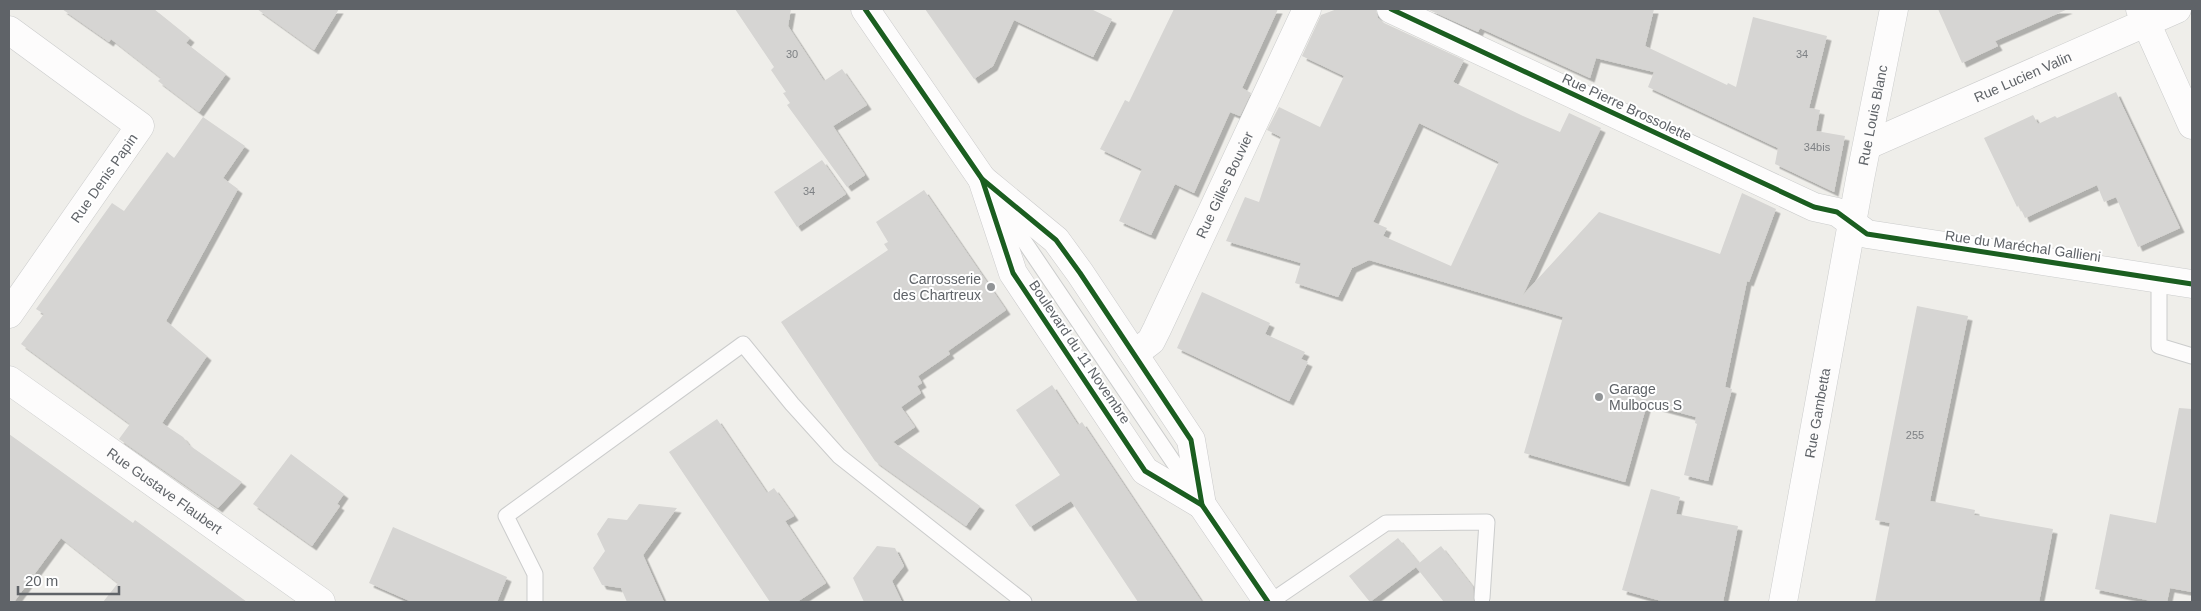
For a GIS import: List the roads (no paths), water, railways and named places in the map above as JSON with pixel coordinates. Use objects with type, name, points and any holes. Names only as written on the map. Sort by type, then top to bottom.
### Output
[{"type":"street","name":"Boulevard du 11 Novembre","points":[[865,9],[982,179],[1014,272],[1145,471],[1202,505],[1269,602]]},
{"type":"street","name":"Rue Gilles Bouvier","points":[[1134,354],[1151,340],[1158,329],[1307,9]]},
{"type":"street","name":"Rue Pierre Brossolette","points":[[1391,9],[1814,207],[1837,212],[1854,223]]},
{"type":"street","name":"Rue Louis Blanc","points":[[1854,223],[1894,9]]},
{"type":"street","name":"Rue Lucien Valin","points":[[1868,145],[2144,16],[2177,9]]},
{"type":"street","points":[[2144,16],[2192,124]]},
{"type":"street","name":"Rue Denis Papin","points":[[9,30],[140,126],[9,314]]},
{"type":"street","name":"Boulevard du 11 Novembre","points":[[982,179],[1056,240],[1134,354],[1191,440],[1202,505]]},
{"type":"street","name":"Rue du Maréchal Gallieni","points":[[1854,223],[1867,234],[1883,237],[2192,284]]},
{"type":"street","name":"Rue Gambetta","points":[[1783,602],[1854,223]]},
{"type":"street","name":"Rue Gustave Flaubert","points":[[9,380],[321,602]]},
{"type":"lane","points":[[2159,278],[2159,346],[2192,356]]},
{"type":"lane","points":[[535,602],[534,574],[506,516],[743,344],[792,404],[839,456],[1024,602]]},
{"type":"lane","points":[[1269,602],[1386,523],[1487,522],[1482,598]]},
{"type":"place","name":"Carrosserie des Chartreux","points":[[991,287]]},
{"type":"place","name":"Garage Mulbocus S","points":[[1599,397]]}]
